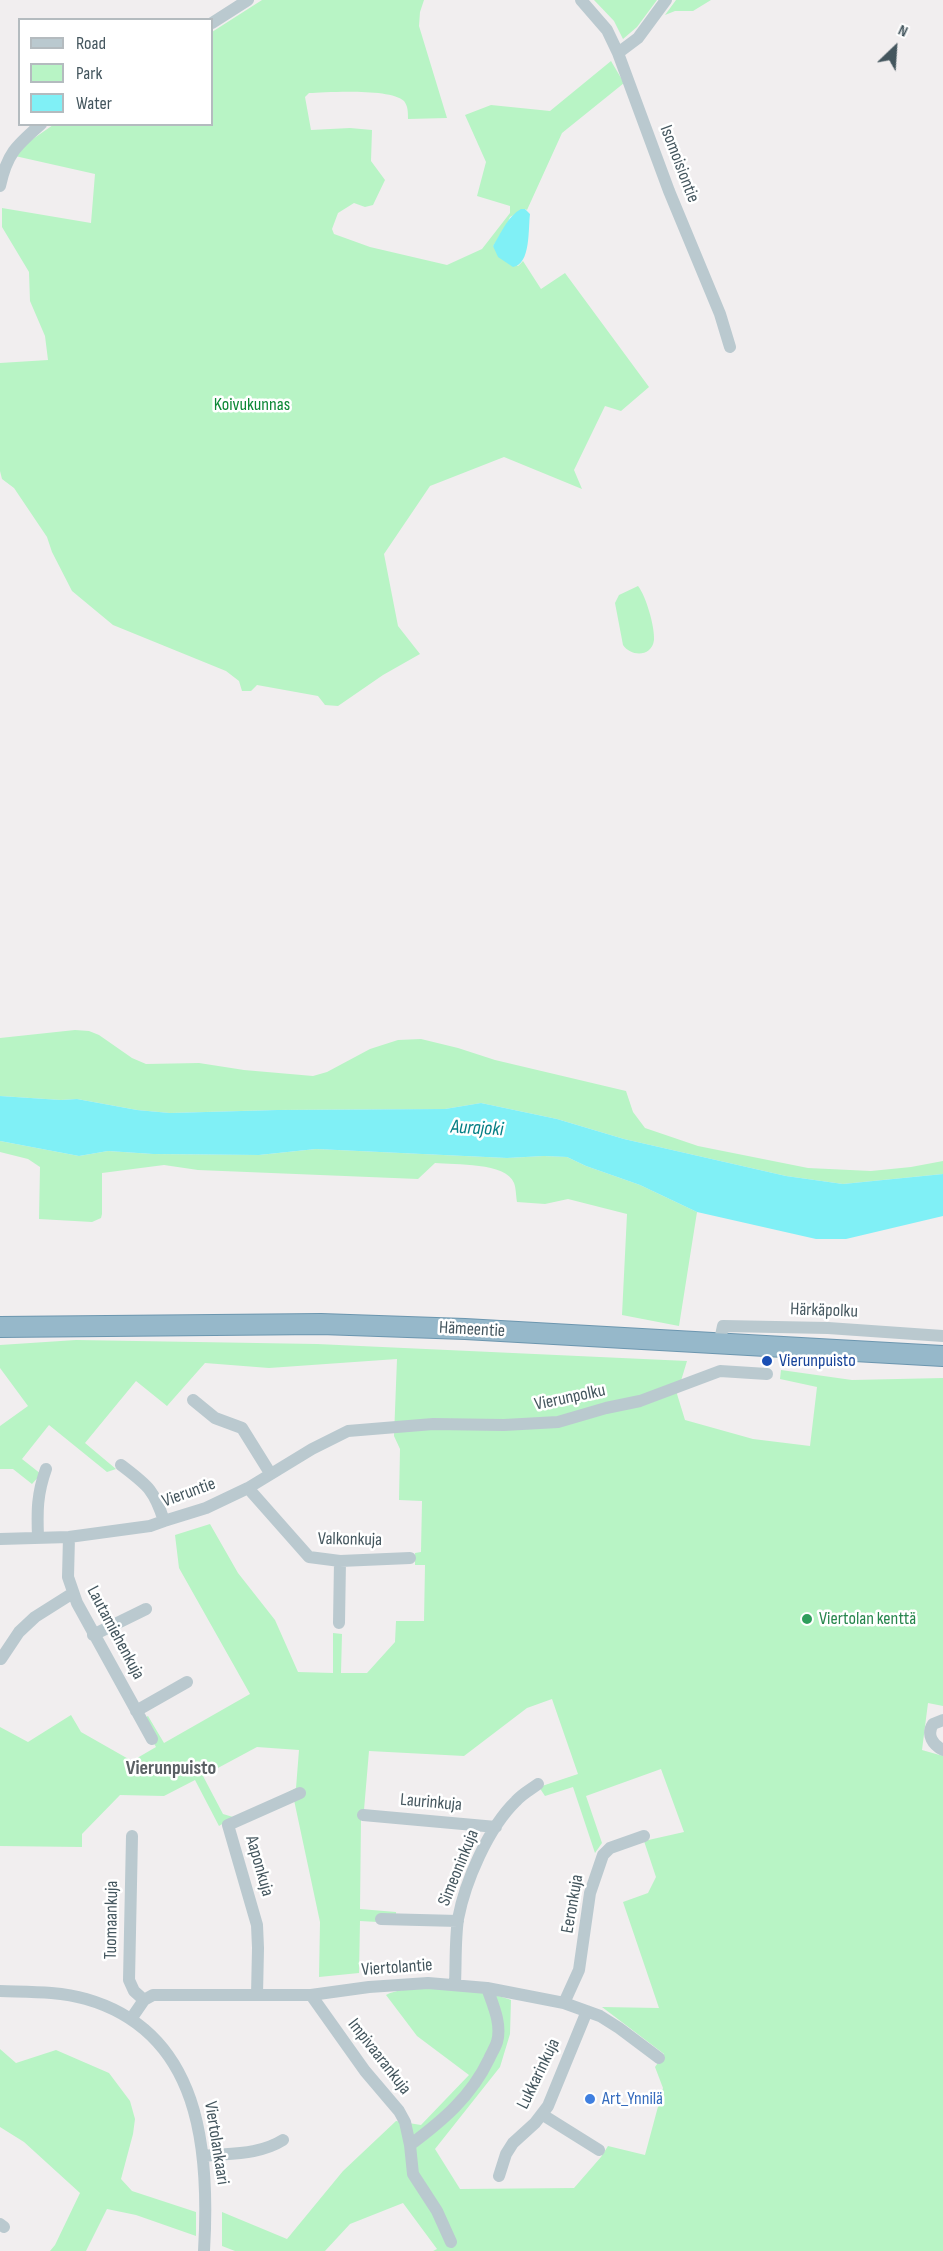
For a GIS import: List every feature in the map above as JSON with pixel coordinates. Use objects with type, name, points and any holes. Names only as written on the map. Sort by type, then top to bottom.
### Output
[{"type":"highway","name":"Hämeentie","points":[[0,1327],[321,1324],[465,1329],[943,1356]]},
{"type":"street","points":[[213,21],[248,0]]},
{"type":"street","name":"Isomoisiontie","points":[[581,0],[607,30],[618,53],[669,191],[720,314],[730,347]]},
{"type":"street","points":[[618,53],[638,38],[666,0]]},
{"type":"street","points":[[0,186],[7,160],[15,148],[39,126]]},
{"type":"street","name":"Härkäpolku","points":[[719,1345],[723,1326],[828,1328],[943,1336]]},
{"type":"street","name":"Vierunpolku","points":[[374,1430],[433,1424],[525,1425],[558,1422],[640,1401],[720,1371],[767,1374]]},
{"type":"street","points":[[193,1400],[215,1418],[242,1428],[270,1473]]},
{"type":"street","name":"Vieruntie","points":[[0,1539],[69,1537],[150,1526],[206,1508],[248,1488],[270,1473],[348,1431],[374,1430]]},
{"type":"street","points":[[121,1466],[140,1479],[157,1499],[164,1521]]},
{"type":"street","points":[[38,1537],[37,1504],[39,1488],[46,1469]]},
{"type":"street","name":"Valkonkuja","points":[[248,1488],[309,1557],[340,1561],[410,1558]]},
{"type":"street","name":"Lautamiehenkuja","points":[[69,1537],[68,1577],[73,1593],[93,1635],[152,1739]]},
{"type":"street","points":[[339,1623],[340,1561]]},
{"type":"street","points":[[2,1659],[19,1632],[35,1617],[73,1593]]},
{"type":"street","points":[[93,1635],[146,1609]]},
{"type":"street","points":[[136,1711],[187,1682]]},
{"type":"street","points":[[943,1720],[933,1724],[930,1731],[930,1737],[934,1743],[943,1750]]},
{"type":"street","name":"Simeoninkuja","points":[[455,1984],[458,1921],[463,1898],[476,1863],[496,1827],[516,1800],[538,1784]]},
{"type":"street","name":"Aaponkuja","points":[[257,1995],[257,1925],[228,1825],[300,1793]]},
{"type":"street","name":"Laurinkuja","points":[[363,1815],[496,1827]]},
{"type":"street","name":"Tuomaankuja","points":[[132,1836],[129,1980],[134,1991],[144,2000]]},
{"type":"street","name":"Eeronkuja","points":[[564,2003],[579,1970],[590,1893],[603,1855],[610,1848],[644,1836]]},
{"type":"street","points":[[381,1918],[458,1921]]},
{"type":"street","name":"Viertolantie","points":[[144,2000],[153,1995],[311,1995],[397,1984],[455,1984],[564,2003],[619,2028],[659,2058]]},
{"type":"street","points":[[410,2145],[445,2118],[483,2072],[497,2042],[497,2016],[488,1988]]},
{"type":"street","name":"Viertolankaari","points":[[0,1991],[59,1994],[84,1998],[107,2006],[131,2019],[156,2039],[175,2064],[190,2094],[199,2126],[206,2201],[204,2251]]},
{"type":"street","name":"Impivaarankuja","points":[[311,1995],[360,2064],[399,2111],[405,2122],[413,2174],[437,2211],[451,2242]]},
{"type":"street","points":[[131,2019],[144,2000]]},
{"type":"street","name":"Lukkarinkuja","points":[[498,2176],[506,2154],[513,2143],[543,2115],[587,2012]]},
{"type":"street","points":[[543,2115],[599,2150]]},
{"type":"street","points":[[203,2156],[254,2152],[271,2147],[283,2140]]},
{"type":"green space","name":"Koivukunnas","points":[[262,0],[424,0],[419,26],[447,118],[408,119],[404,101],[397,97],[373,92],[309,93],[305,97],[311,130],[350,128],[372,130],[371,161],[385,180],[373,205],[365,207],[354,203],[338,213],[332,229],[334,234],[370,247],[447,265],[482,249],[510,213],[510,206],[477,196],[486,162],[465,115],[491,105],[550,111],[611,61],[624,83],[562,133],[527,210],[510,217],[504,231],[493,246],[518,266],[523,261],[541,289],[565,273],[649,387],[621,411],[605,406],[574,470],[582,489],[504,457],[430,486],[384,554],[398,626],[420,654],[383,675],[338,706],[325,705],[318,696],[257,685],[251,691],[242,691],[239,681],[226,671],[113,625],[72,591],[47,537],[14,488],[2,479],[0,471],[0,363],[48,360],[45,336],[30,301],[29,272],[2,227],[2,208],[91,223],[95,174],[15,156],[27,143],[52,126],[213,126],[213,31]]},
{"type":"green space","points":[[594,0],[657,0],[637,27],[623,39],[614,21]]},
{"type":"green space","points":[[676,0],[711,0],[693,11],[675,11],[665,15]]},
{"type":"green space","points":[[638,586],[647,604],[654,634],[652,646],[641,653],[631,652],[623,645],[615,603],[619,595]]},
{"type":"green space","points":[[75,1030],[89,1031],[99,1035],[132,1058],[146,1064],[199,1063],[244,1070],[313,1076],[327,1072],[370,1049],[398,1040],[421,1039],[495,1060],[626,1091],[633,1112],[645,1128],[698,1146],[808,1168],[871,1171],[943,1161],[943,1174],[843,1184],[786,1176],[624,1139],[557,1119],[481,1103],[445,1109],[170,1113],[137,1110],[77,1099],[0,1096],[0,1038]]},
{"type":"green space","points":[[0,1141],[79,1156],[108,1151],[153,1154],[259,1155],[316,1149],[507,1158],[567,1157],[640,1185],[697,1212],[679,1326],[622,1315],[627,1214],[568,1199],[545,1204],[517,1202],[515,1185],[509,1176],[491,1168],[435,1163],[418,1179],[198,1170],[164,1165],[102,1173],[102,1214],[101,1218],[92,1222],[39,1219],[40,1167],[28,1159],[0,1152]]},
{"type":"green space","points":[[76,1340],[317,1344],[687,1361],[677,1394],[685,1420],[753,1439],[810,1446],[817,1387],[780,1379],[781,1370],[852,1380],[943,1378],[943,1706],[928,1703],[922,1750],[943,1756],[943,2251],[433,2251],[437,2249],[403,2203],[350,2224],[325,2251],[235,2251],[222,2246],[222,2212],[287,2239],[343,2171],[396,2121],[421,2125],[469,2075],[417,2036],[386,1995],[397,1991],[448,1989],[484,1993],[511,2000],[510,2034],[500,2067],[435,2149],[460,2189],[574,2188],[608,2146],[645,2155],[663,2088],[655,2067],[664,2054],[602,2007],[659,2008],[623,1902],[648,1893],[656,1877],[644,1841],[684,1832],[661,1769],[586,1796],[602,1843],[595,1853],[573,1787],[545,1796],[539,1787],[578,1774],[552,1699],[527,1708],[464,1756],[369,1751],[364,1810],[361,1819],[360,1909],[396,1912],[396,1923],[360,1921],[359,1973],[319,1977],[320,1922],[294,1800],[277,1798],[296,1788],[299,1750],[257,1747],[203,1776],[223,1814],[233,1817],[219,1826],[195,1780],[164,1796],[120,1795],[82,1834],[82,1847],[0,1846],[0,1727],[28,1742],[71,1715],[81,1732],[132,1761],[156,1747],[141,1720],[148,1716],[164,1743],[250,1694],[179,1568],[175,1535],[210,1524],[238,1573],[275,1620],[298,1672],[333,1673],[333,1633],[342,1634],[341,1673],[367,1673],[395,1642],[396,1621],[424,1621],[425,1565],[415,1565],[415,1553],[421,1552],[422,1501],[399,1500],[400,1449],[394,1436],[397,1359],[269,1368],[205,1363],[167,1406],[136,1381],[85,1443],[116,1469],[107,1472],[49,1425],[22,1459],[41,1474],[32,1484],[13,1469],[0,1469],[0,1426],[28,1406],[0,1368],[0,1345]]},
{"type":"green space","points":[[0,2049],[16,2063],[56,2050],[109,2073],[130,2101],[135,2119],[121,2179],[132,2191],[196,2212],[196,2236],[136,2215],[107,2209],[86,2251],[50,2251],[80,2193],[24,2142],[0,2127]]},
{"type":"water","points":[[521,209],[525,209],[530,214],[528,245],[523,260],[513,267],[498,257],[493,246],[509,220]]},
{"type":"water","name":"Aurajoki","points":[[0,1096],[77,1099],[137,1110],[170,1113],[445,1109],[481,1103],[557,1119],[624,1139],[786,1176],[843,1184],[943,1174],[943,1216],[846,1239],[816,1239],[697,1212],[640,1185],[567,1157],[507,1158],[316,1149],[259,1155],[153,1154],[108,1151],[79,1156],[0,1141]]},
{"type":"place","name":"Vierunpuisto","points":[[767,1361]]},
{"type":"place","name":"Viertolan kenttä","points":[[807,1619]]},
{"type":"place","name":"Art_Ynnilä","points":[[590,2099]]},
{"type":"district","name":"Vierunpuisto","points":[[171,1769]]}]
